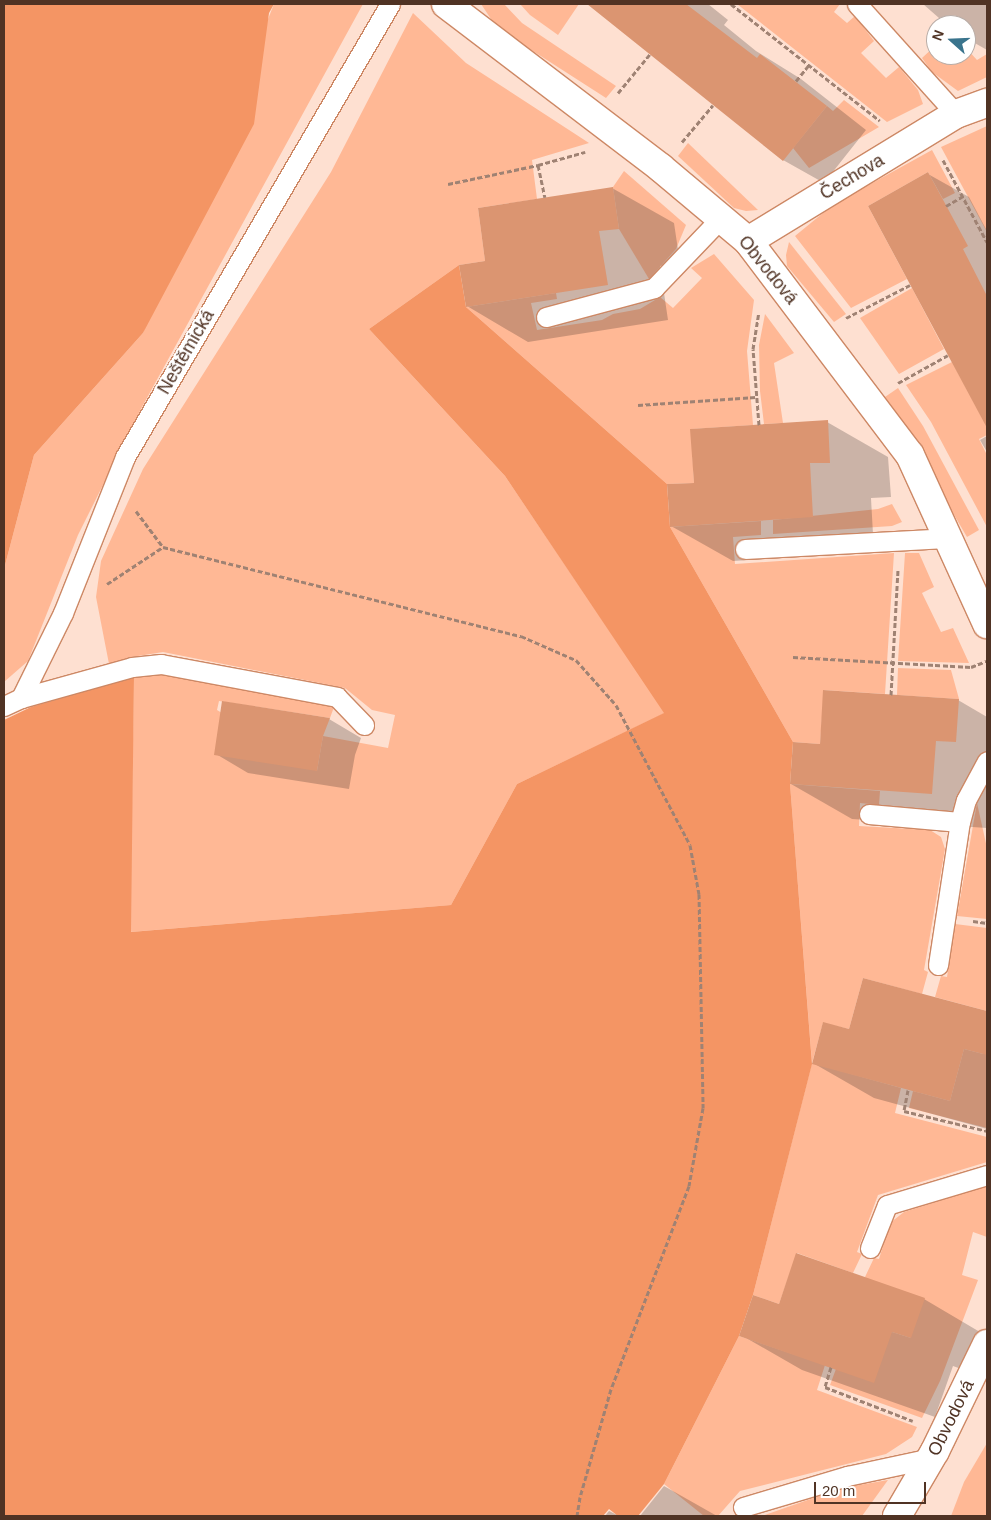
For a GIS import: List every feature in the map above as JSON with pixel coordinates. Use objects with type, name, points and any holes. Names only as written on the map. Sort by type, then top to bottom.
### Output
[{"type":"street","name":"Obvodová","points":[[446,4],[610,129],[748,241],[910,455],[946,538],[987,624]]},
{"type":"street","name":"Čechova","points":[[748,241],[956,114],[987,103]]},
{"type":"street","name":"Obvodová","points":[[897,1516],[932,1458],[987,1344]]},
{"type":"lane","name":"Neštěmická","points":[[21,698],[63,613],[125,457],[390,4]]},
{"type":"lane","points":[[857,4],[956,114]]},
{"type":"lane","points":[[546,317],[654,288],[721,218]]},
{"type":"lane","points":[[745,549],[946,538]]},
{"type":"lane","points":[[4,706],[21,698],[132,668],[161,664],[337,697],[364,725]]},
{"type":"lane","points":[[938,965],[960,822],[966,800],[987,761]]},
{"type":"lane","points":[[869,814],[960,822]]},
{"type":"lane","points":[[870,1248],[888,1205],[987,1175]]},
{"type":"lane","points":[[743,1507],[847,1476],[932,1458]]},
{"type":"path","points":[[731,4],[883,123]]},
{"type":"path","points":[[628,82],[650,54]]},
{"type":"path","points":[[796,81],[809,64]]},
{"type":"path","points":[[687,136],[713,105]]},
{"type":"path","points":[[448,184],[538,165],[596,148],[610,129]]},
{"type":"path","points":[[941,156],[987,242]]},
{"type":"path","points":[[538,165],[545,197]]},
{"type":"path","points":[[946,206],[963,196]]},
{"type":"path","points":[[852,315],[910,285]]},
{"type":"path","points":[[759,424],[753,349],[760,308],[782,286]]},
{"type":"path","points":[[900,382],[948,355]]},
{"type":"path","points":[[638,405],[756,397]]},
{"type":"path","points":[[114,483],[163,547],[521,636],[576,660],[616,705],[690,845],[699,894],[703,1108],[689,1186],[612,1390],[576,1516]]},
{"type":"path","points":[[891,695],[899,540]]},
{"type":"path","points":[[63,613],[163,547]]},
{"type":"path","points":[[793,657],[971,667],[987,661]]},
{"type":"path","points":[[908,1090],[904,1111],[987,1131]]},
{"type":"path","points":[[831,1367],[824,1387],[944,1432]]},
{"type":"shaded area","points":[[4,4],[274,4],[269,13],[254,124],[143,333],[34,455],[4,569]]},
{"type":"shaded area","points":[[274,4],[363,4],[142,407],[78,535],[28,661],[4,682],[4,569],[34,455],[143,333]]},
{"type":"shaded area","points":[[481,4],[504,4],[522,23],[616,86],[606,98],[497,28]]},
{"type":"shaded area","points":[[520,4],[579,4],[558,35],[530,15]]},
{"type":"shaded area","points":[[737,4],[840,4],[834,12],[847,23],[855,16],[874,41],[861,53],[886,78],[899,67],[918,90],[923,104],[887,122]]},
{"type":"shaded area","points":[[413,13],[466,63],[589,143],[532,160],[537,199],[478,208],[485,261],[459,265],[369,329],[505,476],[665,713],[517,784],[451,905],[130,932],[134,677],[162,674],[334,707],[330,718],[219,701],[217,710],[317,771],[323,736],[388,748],[395,715],[372,710],[345,688],[163,652],[132,657],[109,664],[96,597],[101,561],[143,469],[331,172]]},
{"type":"shaded area","points":[[926,54],[926,64],[922,58]]},
{"type":"shaded area","points":[[987,54],[987,77],[958,91],[932,72],[927,65],[976,65],[976,59]]},
{"type":"shaded area","points":[[844,100],[879,127],[809,168],[793,148],[827,106],[833,111]]},
{"type":"shaded area","points":[[987,126],[987,232],[941,147]]},
{"type":"shaded area","points":[[688,143],[758,210],[746,211],[734,208],[678,156]]},
{"type":"shaded area","points":[[932,150],[955,193],[943,199],[928,172],[868,206],[907,279],[851,308],[795,236],[823,213],[856,192]]},
{"type":"shaded area","points":[[624,171],[686,225],[676,249],[649,279],[619,229],[613,187]]},
{"type":"shaded area","points":[[789,242],[846,314],[834,322],[787,266],[786,255]]},
{"type":"shaded area","points":[[714,254],[754,300],[747,351],[753,425],[691,429],[694,483],[667,484],[466,307],[556,293],[557,299],[531,303],[537,330],[602,320],[613,314],[640,309],[660,297],[673,308],[702,278],[691,268]]},
{"type":"shaded area","points":[[459,265],[466,307],[667,484],[670,527],[793,742],[790,784],[812,1064],[753,1295],[739,1336],[664,1484],[638,1516],[618,1516],[609,1509],[603,1516],[4,1516],[4,720],[31,707],[134,677],[131,932],[451,905],[517,784],[664,713],[505,476],[369,329]]},
{"type":"shaded area","points":[[912,288],[944,349],[899,374],[860,318]]},
{"type":"shaded area","points":[[765,314],[794,353],[774,363],[783,423],[764,424],[760,391],[759,345]]},
{"type":"shaded area","points":[[952,362],[987,427],[987,435],[979,439],[987,455],[987,527],[931,422],[906,385]]},
{"type":"shaded area","points":[[898,388],[923,426],[979,530],[967,537],[885,397]]},
{"type":"shaded area","points":[[892,504],[902,522],[892,526],[773,534],[773,520],[878,509]]},
{"type":"shaded area","points":[[761,521],[761,535],[733,537],[735,564],[894,553],[885,694],[824,690],[820,744],[793,742],[670,527]]},
{"type":"shaded area","points":[[905,553],[919,553],[934,587],[922,593],[941,632],[953,628],[969,663],[898,661]]},
{"type":"shaded area","points":[[898,668],[951,670],[959,699],[897,695]]},
{"type":"shaded area","points":[[790,784],[880,791],[879,805],[860,803],[859,826],[930,830],[941,837],[945,849],[924,970],[928,972],[922,994],[863,978],[849,1029],[823,1023],[812,1063]]},
{"type":"shaded area","points":[[977,803],[987,848],[987,919],[957,916]]},
{"type":"shaded area","points":[[955,924],[987,928],[987,1011],[935,997],[941,976],[947,977]]},
{"type":"shaded area","points":[[987,1041],[987,1128],[909,1108],[913,1091],[950,1101],[964,1049],[983,1054]]},
{"type":"shaded area","points":[[812,1063],[901,1088],[895,1113],[987,1137],[987,1162],[878,1195],[857,1252],[862,1254],[853,1273],[797,1253],[779,1304],[753,1295]]},
{"type":"shaded area","points":[[987,1186],[987,1237],[973,1232],[962,1275],[978,1280],[940,1381],[922,1418],[830,1385],[836,1369],[892,1332],[911,1338],[865,1277],[874,1258],[879,1259],[890,1223],[904,1212]]},
{"type":"shaded area","points":[[739,1336],[825,1365],[817,1390],[917,1427],[912,1437],[886,1454],[740,1491],[718,1516],[704,1516],[664,1484]]},
{"type":"shaded area","points":[[987,1443],[987,1516],[951,1516],[964,1482]]},
{"type":"shaded area","points":[[888,1480],[862,1516],[762,1516],[842,1488]]},
{"type":"building","points":[[587,4],[686,4],[757,58],[760,54],[827,106],[783,161]]},
{"type":"building","points":[[928,172],[968,246],[963,249],[987,296],[987,428],[868,206]]},
{"type":"building","points":[[613,187],[619,229],[599,231],[608,285],[466,307],[459,265],[485,261],[478,208]]},
{"type":"building","points":[[828,420],[830,463],[810,463],[813,517],[670,527],[667,484],[694,483],[690,429]]},
{"type":"building","points":[[823,690],[959,699],[956,742],[936,741],[932,794],[790,784],[793,742],[820,744]]},
{"type":"building","points":[[222,701],[330,718],[323,736],[317,771],[214,755]]},
{"type":"building","points":[[863,978],[987,1011],[987,1055],[964,1049],[950,1101],[812,1064],[823,1022],[849,1029]]},
{"type":"building","points":[[796,1253],[925,1298],[911,1338],[892,1332],[874,1383],[739,1336],[753,1295],[779,1304]]}]
